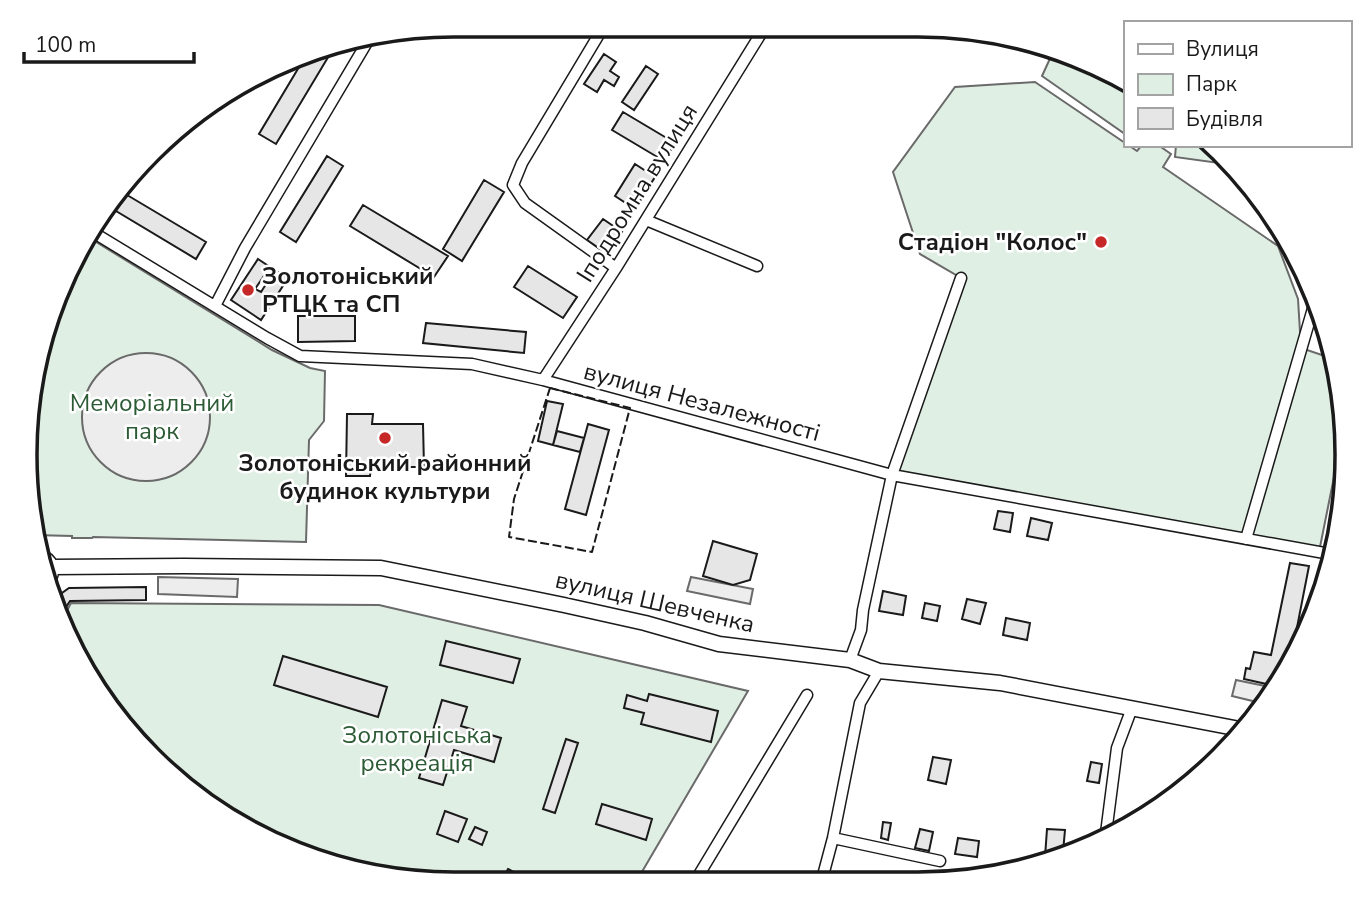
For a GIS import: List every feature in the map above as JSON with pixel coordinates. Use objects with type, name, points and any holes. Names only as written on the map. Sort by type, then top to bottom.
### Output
[{"type":"main road","name":"вулиця Шевченка","points":[[52,567],[84,565],[381,568],[564,605],[719,644],[850,660],[879,671],[1000,682],[1234,728]]},
{"type":"street","points":[[597,37],[522,163],[513,186],[525,203],[616,268]]},
{"type":"street","name":"Іподромна вулиця","points":[[543,380],[616,268],[759,37]]},
{"type":"street","points":[[215,306],[245,248],[364,47]]},
{"type":"street","points":[[646,220],[757,266]]},
{"type":"street","name":"вулиця Незалежності","points":[[99,237],[300,356],[472,364],[543,380],[892,475],[1323,553]]},
{"type":"street","points":[[850,660],[861,630],[892,475],[961,278]]},
{"type":"street","points":[[1246,539],[1311,315]]},
{"type":"street","points":[[824,872],[860,703],[879,671]]},
{"type":"street","points":[[701,872],[807,695]]},
{"type":"street","points":[[1107,826],[1117,748],[1132,708]]},
{"type":"street","points":[[833,838],[940,861]]},
{"type":"green space","points":[[1050,58],[1124,92],[1124,133],[1042,76]]},
{"type":"green space","points":[[1035,82],[1124,142],[1124,147],[1137,151],[1140,147],[1161,147],[1171,154],[1163,167],[1278,246],[1298,299],[1301,348],[1323,355],[1332,400],[1334,476],[1319,552],[892,475],[961,278],[920,254],[893,172],[955,87]]},
{"type":"green space","points":[[1176,147],[1200,147],[1217,163],[1175,157]]},
{"type":"green space","name":"Меморіальний парк","points":[[96,242],[272,350],[310,368],[325,371],[324,421],[309,440],[306,542],[45,535],[38,482],[40,400],[59,320],[80,270]]},
{"type":"green space","name":"Золотоніська рекреація","points":[[71,603],[379,605],[748,691],[642,872],[454,872],[400,869],[346,858],[295,840],[246,816],[200,786],[159,750],[123,709],[93,663],[67,610]]},
{"type":"shaded area","points":[[146,353],[171,357],[192,371],[206,392],[210,417],[206,442],[192,463],[171,477],[146,481],[121,477],[100,463],[86,442],[82,417],[86,392],[100,371],[121,357]]},
{"type":"shaded area","points":[[158,577],[238,579],[237,597],[158,594]]},
{"type":"shaded area","points":[[691,577],[753,589],[750,604],[687,591]]},
{"type":"shaded area","points":[[1236,680],[1266,686],[1255,701],[1232,696]]},
{"type":"building","points":[[604,54],[616,62],[610,71],[619,77],[614,86],[604,80],[597,92],[584,84]]},
{"type":"building","points":[[329,56],[276,144],[259,134],[299,68]]},
{"type":"building","points":[[646,66],[658,74],[634,110],[622,102]]},
{"type":"building","points":[[623,112],[675,143],[664,161],[612,130]]},
{"type":"building","points":[[327,156],[343,166],[296,242],[280,232]]},
{"type":"building","points":[[635,164],[655,177],[635,209],[615,196]]},
{"type":"building","points":[[484,180],[504,192],[462,261],[443,249]]},
{"type":"building","points":[[127,195],[206,242],[196,259],[115,211]]},
{"type":"building","points":[[363,205],[448,256],[434,277],[350,226]]},
{"type":"building","points":[[603,219],[622,232],[606,253],[587,240]]},
{"type":"building","name":"Золотоніський РТЦК та СП","points":[[258,259],[270,267],[255,289],[261,292],[275,270],[288,278],[261,320],[231,300]]},
{"type":"building","points":[[528,266],[577,297],[563,318],[514,287]]},
{"type":"building","points":[[298,316],[355,316],[355,341],[298,342]]},
{"type":"building","points":[[426,323],[526,332],[524,353],[423,343]]},
{"type":"building","points":[[547,401],[563,404],[553,445],[538,441]]},
{"type":"building","name":"Золотоніський районний будинок культури","points":[[347,414],[373,414],[372,424],[423,424],[424,467],[371,467],[370,476],[346,476]]},
{"type":"building","points":[[588,424],[609,430],[586,515],[565,509]]},
{"type":"building","points":[[557,431],[584,438],[580,452],[553,445]]},
{"type":"building","points":[[998,511],[1013,513],[1010,532],[994,529]]},
{"type":"building","points":[[1031,518],[1052,523],[1048,540],[1027,536]]},
{"type":"building","points":[[713,541],[757,554],[750,580],[733,585],[703,576]]},
{"type":"building","points":[[1290,563],[1309,566],[1297,628],[1279,663],[1267,684],[1244,679],[1246,668],[1250,669],[1254,652],[1271,655]]},
{"type":"building","points":[[146,587],[146,600],[70,601],[66,607],[61,594],[69,588]]},
{"type":"building","points":[[883,591],[906,596],[903,615],[879,611]]},
{"type":"building","points":[[967,599],[986,603],[980,624],[962,619]]},
{"type":"building","points":[[925,603],[940,606],[937,621],[922,618]]},
{"type":"building","points":[[1006,618],[1030,623],[1027,640],[1003,635]]},
{"type":"building","points":[[446,641],[520,659],[513,683],[440,665]]},
{"type":"building","points":[[283,656],[387,687],[378,717],[274,685]]},
{"type":"building","points":[[649,694],[718,711],[711,742],[641,724],[644,713],[624,708],[627,695],[647,701]]},
{"type":"building","points":[[442,700],[467,707],[461,726],[501,738],[494,762],[454,750],[443,785],[419,778]]},
{"type":"building","points":[[566,739],[578,743],[555,813],[543,809]]},
{"type":"building","points":[[933,757],[951,760],[946,784],[928,780]]},
{"type":"building","points":[[1091,762],[1102,764],[1099,783],[1087,781]]},
{"type":"building","points":[[602,804],[652,819],[646,840],[596,824]]},
{"type":"building","points":[[445,811],[467,819],[458,842],[437,834]]},
{"type":"building","points":[[883,822],[891,823],[888,840],[881,838]]},
{"type":"building","points":[[475,827],[487,832],[482,845],[469,839]]},
{"type":"building","points":[[920,829],[933,832],[929,851],[915,848]]},
{"type":"building","points":[[1047,829],[1065,830],[1064,845],[1045,852]]},
{"type":"building","points":[[958,838],[979,841],[977,857],[955,854]]},
{"type":"fence","points":[[550,388],[630,408],[592,552],[509,537],[514,499],[550,388]]},
{"type":"place","name":"Стадіон \"Колос\"","points":[[1101,242]]},
{"type":"place","name":"Золотоніський РТЦК та СП","points":[[248,290]]},
{"type":"place","name":"Золотоніський районний будинок культури","points":[[385,438]]}]
